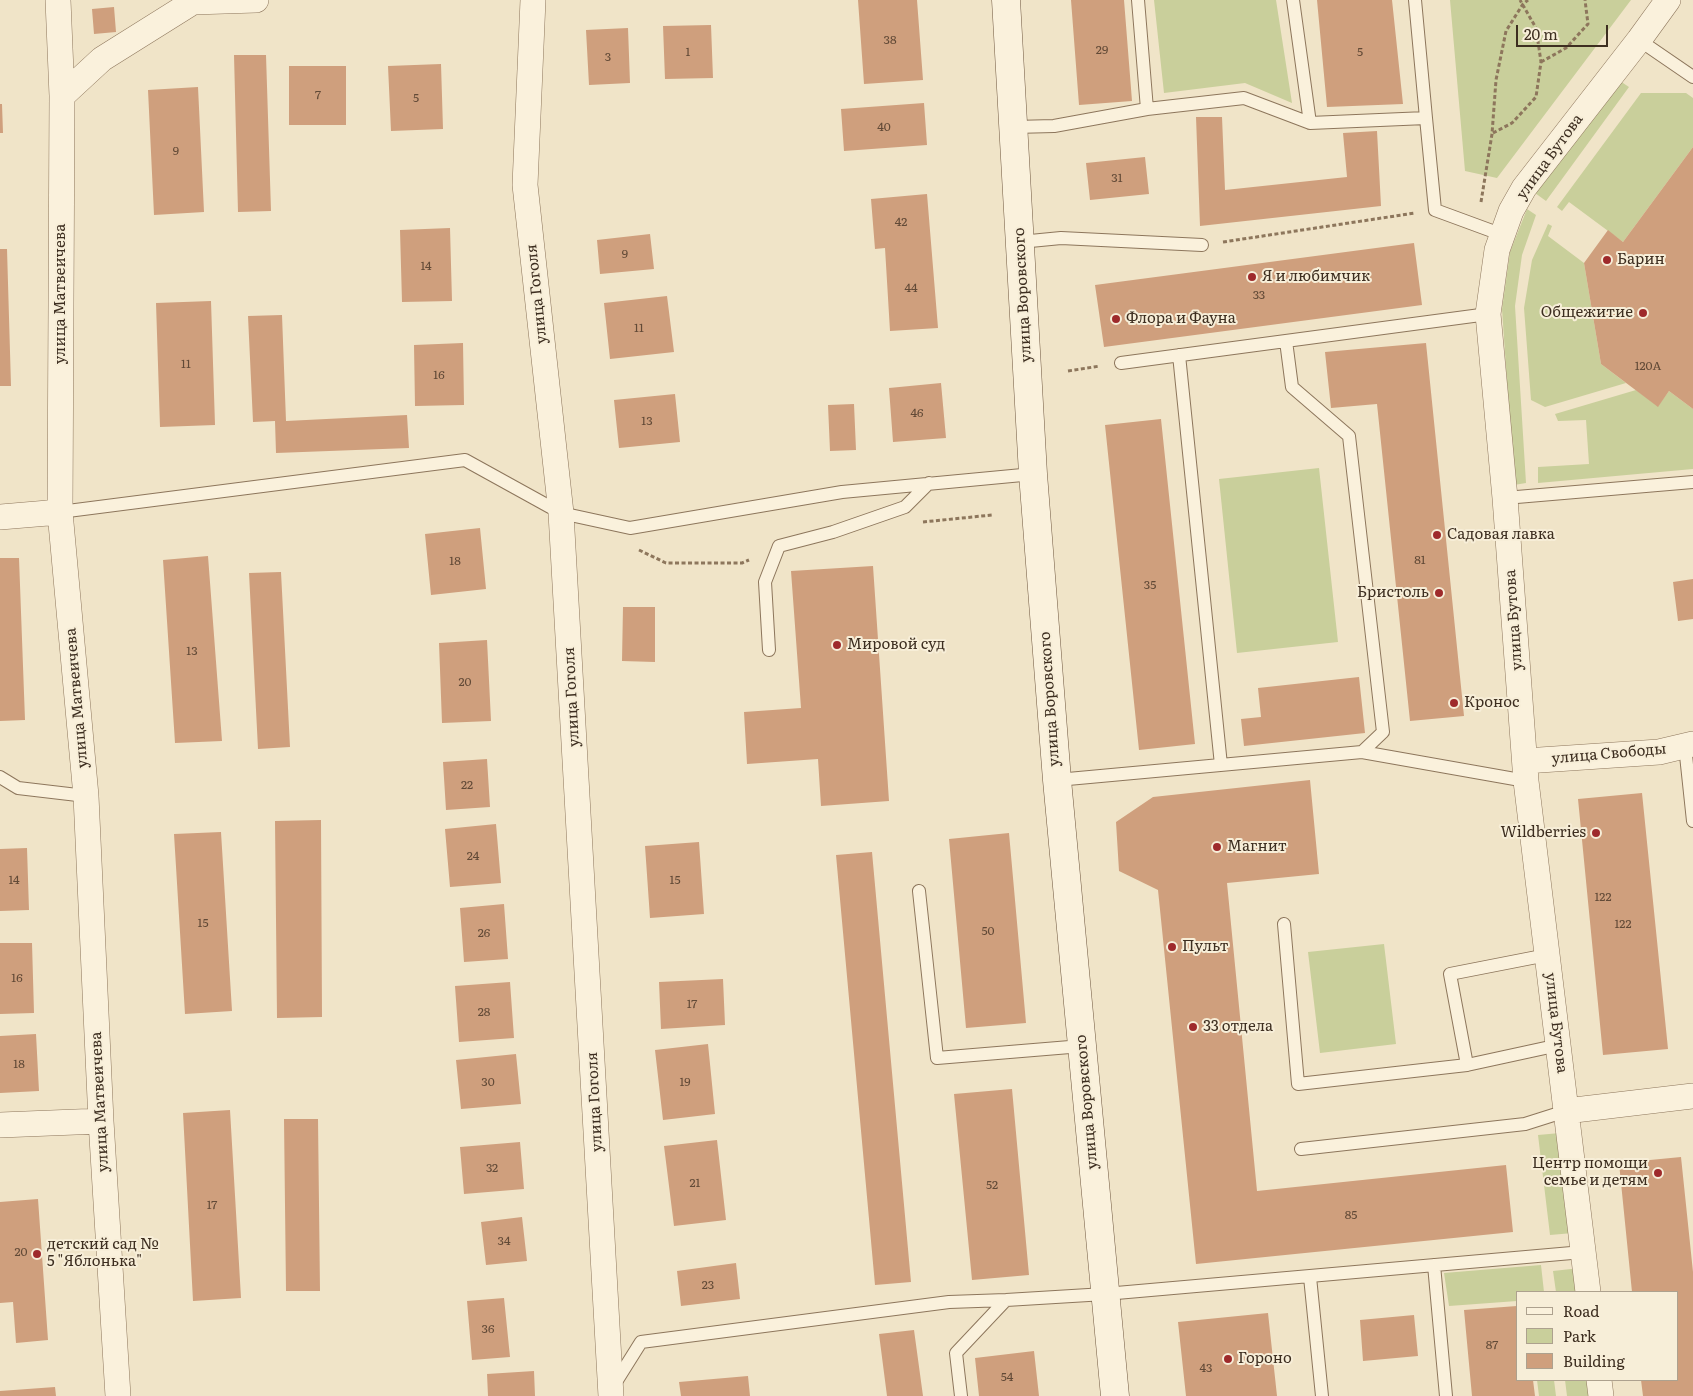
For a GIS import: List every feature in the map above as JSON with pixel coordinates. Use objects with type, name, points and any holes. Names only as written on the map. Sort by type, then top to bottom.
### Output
[{"type":"street","name":"улица Матвеичева","points":[[58,0],[62,96],[60,512],[86,796],[101,1121],[118,1396]]},
{"type":"street","points":[[62,96],[102,58],[191,1],[256,0]]},
{"type":"street","name":"улица Гоголя","points":[[533,0],[525,185],[561,513],[611,1393]]},
{"type":"street","name":"улица Воровского","points":[[1006,0],[1033,474],[1057,780],[1115,1396]]},
{"type":"street","name":"улица Бутова","points":[[1588,1291],[1525,771],[1488,314],[1497,250],[1511,211],[1524,188],[1668,0]]},
{"type":"street","points":[[0,517],[60,512]]},
{"type":"street","name":"улица Свободы","points":[[1525,771],[1659,752],[1689,745]]},
{"type":"street","points":[[1566,1110],[1693,1096]]},
{"type":"street","points":[[0,1125],[101,1121]]},
{"type":"street","points":[[1599,1381],[1601,1396]]},
{"type":"lane","points":[[1138,0],[1147,109]]},
{"type":"lane","points":[[1293,0],[1310,123]]},
{"type":"lane","points":[[1416,0],[1435,210],[1503,235]]},
{"type":"lane","points":[[1639,40],[1693,76]]},
{"type":"lane","points":[[1014,127],[1054,126],[1147,109],[1244,98],[1310,123],[1426,118]]},
{"type":"lane","points":[[1020,242],[1061,238],[1202,245]]},
{"type":"lane","points":[[1121,363],[1488,314]]},
{"type":"lane","points":[[1286,341],[1292,387],[1349,436],[1383,732],[1362,752]]},
{"type":"lane","points":[[1179,355],[1221,765]]},
{"type":"lane","points":[[60,512],[465,460],[561,513],[630,528],[842,492],[1033,474]]},
{"type":"lane","points":[[1504,498],[1693,482]]},
{"type":"lane","points":[[769,650],[764,582],[779,546],[833,532],[905,507],[929,484]]},
{"type":"lane","points":[[1689,745],[1693,821]]},
{"type":"lane","points":[[1057,780],[1362,752],[1525,771]]},
{"type":"lane","points":[[0,777],[18,788],[86,796]]},
{"type":"lane","points":[[919,891],[937,1058],[1082,1046]]},
{"type":"lane","points":[[1284,924],[1298,1084],[1467,1065],[1559,1045]]},
{"type":"lane","points":[[1467,1065],[1450,974],[1547,955]]},
{"type":"lane","points":[[1301,1149],[1525,1124],[1566,1110]]},
{"type":"lane","points":[[611,1393],[641,1342],[949,1302],[1105,1294],[1583,1252]]},
{"type":"lane","points":[[1434,1266],[1446,1396]]},
{"type":"lane","points":[[1310,1276],[1322,1396]]},
{"type":"lane","points":[[961,1396],[956,1352],[1006,1300]]},
{"type":"path","points":[[1477,225],[1492,134],[1496,80],[1506,31],[1522,2],[1528,0]]},
{"type":"path","points":[[1541,62],[1566,48],[1588,24],[1585,0]]},
{"type":"path","points":[[1492,134],[1512,123],[1536,97],[1541,62],[1536,28],[1522,2]]},
{"type":"path","points":[[1202,245],[1435,210]]},
{"type":"path","points":[[1068,371],[1121,363]]},
{"type":"path","points":[[631,546],[666,563],[742,564],[779,546]]},
{"type":"green space","points":[[1154,0],[1276,0],[1292,103],[1245,83],[1164,93]]},
{"type":"green space","points":[[1450,0],[1631,0],[1497,178],[1465,171]]},
{"type":"green space","points":[[1620,81],[1629,87],[1546,201],[1535,193]]},
{"type":"green space","points":[[1641,93],[1686,93],[1693,98],[1693,147],[1623,242],[1569,202],[1562,211],[1557,207]]},
{"type":"green space","points":[[1527,209],[1536,215],[1522,255],[1515,306],[1526,483],[1514,485],[1502,309],[1510,252]]},
{"type":"green space","points":[[1548,224],[1552,226],[1548,236],[1584,263],[1601,364],[1626,383],[1545,407],[1531,400],[1524,308],[1532,260]]},
{"type":"green space","points":[[1636,390],[1658,406],[1669,391],[1693,409],[1693,469],[1538,483],[1538,467],[1589,464],[1586,420],[1558,421],[1555,414]]},
{"type":"green space","points":[[1319,468],[1338,642],[1237,653],[1219,479]]},
{"type":"green space","points":[[1384,944],[1396,1044],[1320,1053],[1308,952]]},
{"type":"green space","points":[[1560,1133],[1573,1233],[1550,1235],[1538,1135]]},
{"type":"green space","points":[[1541,1265],[1544,1291],[1516,1291],[1516,1301],[1449,1306],[1444,1273]]},
{"type":"green space","points":[[1580,1268],[1583,1291],[1556,1291],[1553,1271]]},
{"type":"green space","points":[[1537,1381],[1554,1381],[1556,1396],[1539,1396]]},
{"type":"green space","points":[[1565,1381],[1592,1381],[1594,1396],[1567,1396]]},
{"type":"building","points":[[858,0],[917,0],[923,80],[864,84]]},
{"type":"building","points":[[1071,0],[1124,0],[1132,101],[1079,105]]},
{"type":"building","points":[[1317,0],[1392,0],[1403,104],[1327,107]]},
{"type":"building","points":[[114,7],[116,32],[94,34],[92,9]]},
{"type":"building","points":[[711,25],[713,78],[665,79],[663,26]]},
{"type":"building","points":[[628,28],[630,83],[589,85],[586,30]]},
{"type":"building","points":[[234,55],[266,55],[271,211],[238,212]]},
{"type":"building","points":[[441,64],[443,129],[391,131],[388,66]]},
{"type":"building","points":[[289,66],[346,66],[346,125],[289,125]]},
{"type":"building","points":[[198,87],[204,212],[154,215],[148,90]]},
{"type":"building","points":[[924,103],[927,145],[844,151],[841,109]]},
{"type":"building","points":[[0,104],[2,104],[3,133],[0,133]]},
{"type":"building","points":[[1196,117],[1222,117],[1225,190],[1347,177],[1343,133],[1377,131],[1381,206],[1200,226]]},
{"type":"building","name":"Общежитие","points":[[1693,147],[1693,409],[1669,391],[1658,407],[1601,364],[1584,263],[1608,230],[1623,242]]},
{"type":"building","points":[[1145,157],[1149,194],[1090,200],[1086,163]]},
{"type":"building","points":[[927,194],[938,328],[890,331],[885,248],[875,249],[871,199]]},
{"type":"building","points":[[450,228],[452,301],[402,302],[400,230]]},
{"type":"building","points":[[650,234],[654,269],[600,274],[597,240]]},
{"type":"building","points":[[1414,243],[1422,305],[1104,347],[1095,285]]},
{"type":"building","points":[[0,249],[7,249],[11,386],[0,386]]},
{"type":"building","points":[[667,296],[674,352],[610,359],[604,303]]},
{"type":"building","points":[[211,301],[215,425],[160,427],[156,303]]},
{"type":"building","points":[[282,315],[286,421],[407,415],[409,448],[276,453],[275,421],[253,422],[248,316]]},
{"type":"building","points":[[463,343],[464,405],[415,406],[414,345]]},
{"type":"building","points":[[1426,343],[1464,716],[1410,721],[1377,404],[1331,408],[1325,352]]},
{"type":"building","points":[[941,383],[946,438],[893,442],[889,388]]},
{"type":"building","points":[[675,394],[680,442],[619,448],[614,400]]},
{"type":"building","points":[[854,404],[856,450],[830,451],[828,405]]},
{"type":"building","points":[[1161,419],[1195,744],[1139,750],[1105,425]]},
{"type":"building","points":[[480,528],[486,589],[431,595],[425,534]]},
{"type":"building","points":[[208,556],[222,741],[175,743],[163,560]]},
{"type":"building","points":[[0,558],[19,558],[25,720],[0,721]]},
{"type":"building","name":"Мировой суд","points":[[873,566],[889,801],[821,806],[818,759],[747,764],[744,712],[801,708],[791,571]]},
{"type":"building","points":[[281,572],[290,747],[258,749],[249,573]]},
{"type":"building","points":[[1693,579],[1693,619],[1678,621],[1673,582]]},
{"type":"building","points":[[623,607],[655,607],[655,662],[622,661]]},
{"type":"building","points":[[487,640],[491,721],[442,723],[439,643]]},
{"type":"building","points":[[1359,677],[1365,733],[1244,746],[1241,719],[1261,717],[1258,688]]},
{"type":"building","points":[[487,759],[490,807],[446,810],[443,762]]},
{"type":"building","points":[[1310,780],[1319,874],[1227,883],[1257,1191],[1506,1165],[1513,1232],[1196,1264],[1158,890],[1119,871],[1116,822],[1153,797]]},
{"type":"building","points":[[1642,793],[1668,1049],[1603,1055],[1578,799]]},
{"type":"building","points":[[321,820],[322,1017],[277,1018],[275,821]]},
{"type":"building","points":[[496,824],[501,883],[450,887],[445,829]]},
{"type":"building","points":[[221,832],[232,1011],[185,1014],[174,834]]},
{"type":"building","points":[[1009,833],[1026,1023],[966,1028],[949,839]]},
{"type":"building","points":[[699,842],[704,914],[650,918],[645,846]]},
{"type":"building","points":[[27,848],[29,910],[0,911],[0,849]]},
{"type":"building","points":[[872,852],[911,1282],[875,1285],[836,855]]},
{"type":"building","points":[[504,904],[508,959],[464,962],[460,908]]},
{"type":"building","points":[[0,943],[32,943],[34,1013],[0,1014]]},
{"type":"building","points":[[723,979],[725,1025],[661,1029],[659,982]]},
{"type":"building","points":[[510,982],[514,1038],[459,1042],[455,986]]},
{"type":"building","points":[[36,1034],[39,1091],[0,1093],[0,1036]]},
{"type":"building","points":[[708,1044],[715,1114],[663,1120],[655,1050]]},
{"type":"building","points":[[516,1054],[521,1104],[461,1109],[456,1060]]},
{"type":"building","points":[[1012,1089],[1029,1275],[972,1280],[954,1094]]},
{"type":"building","points":[[230,1110],[241,1298],[193,1301],[183,1113]]},
{"type":"building","points":[[284,1119],[318,1119],[320,1291],[286,1291]]},
{"type":"building","points":[[717,1140],[726,1220],[674,1226],[664,1146]]},
{"type":"building","points":[[520,1142],[524,1189],[464,1194],[460,1147]]},
{"type":"building","points":[[1681,1157],[1693,1272],[1693,1396],[1643,1396],[1641,1381],[1678,1381],[1678,1291],[1632,1291],[1619,1163]]},
{"type":"building","points":[[38,1199],[48,1340],[16,1343],[13,1302],[0,1303],[0,1202]]},
{"type":"building","points":[[522,1217],[527,1261],[486,1265],[481,1222]]},
{"type":"building","points":[[736,1263],[740,1299],[681,1306],[677,1271]]},
{"type":"building","points":[[504,1298],[510,1357],[472,1360],[467,1301]]},
{"type":"building","points":[[1516,1306],[1516,1381],[1533,1381],[1535,1396],[1472,1396],[1464,1310]]},
{"type":"building","name":"Гороно","points":[[1268,1313],[1277,1396],[1186,1396],[1178,1322]]},
{"type":"building","points":[[1414,1315],[1418,1356],[1363,1361],[1360,1320]]},
{"type":"building","points":[[914,1330],[923,1396],[887,1396],[879,1334]]},
{"type":"building","points":[[1034,1351],[1039,1396],[979,1396],[975,1358]]},
{"type":"building","points":[[534,1371],[535,1396],[488,1396],[487,1374]]},
{"type":"building","points":[[748,1376],[750,1396],[681,1396],[679,1382]]},
{"type":"building","points":[[55,1387],[56,1396],[0,1396],[0,1391]]},
{"type":"place","name":"Барин","points":[[1607,260]]},
{"type":"place","name":"Я и любимчик","points":[[1252,277]]},
{"type":"place","name":"Общежитие","points":[[1643,313]]},
{"type":"place","name":"Флора и Фауна","points":[[1116,319]]},
{"type":"place","name":"Садовая лавка","points":[[1437,535]]},
{"type":"place","name":"Бристоль","points":[[1439,593]]},
{"type":"place","name":"Мировой суд","points":[[837,645]]},
{"type":"place","name":"Кронос","points":[[1454,703]]},
{"type":"place","name":"Wildberries","points":[[1596,833]]},
{"type":"place","name":"Магнит","points":[[1217,847]]},
{"type":"place","name":"Пульт","points":[[1172,947]]},
{"type":"place","name":"33 отдела","points":[[1193,1027]]},
{"type":"place","name":"Центр помощи семье и детям","points":[[1658,1173]]},
{"type":"place","name":"детский сад № 5 \"Яблонька\"","points":[[37,1254]]},
{"type":"place","name":"Гороно","points":[[1228,1359]]}]
